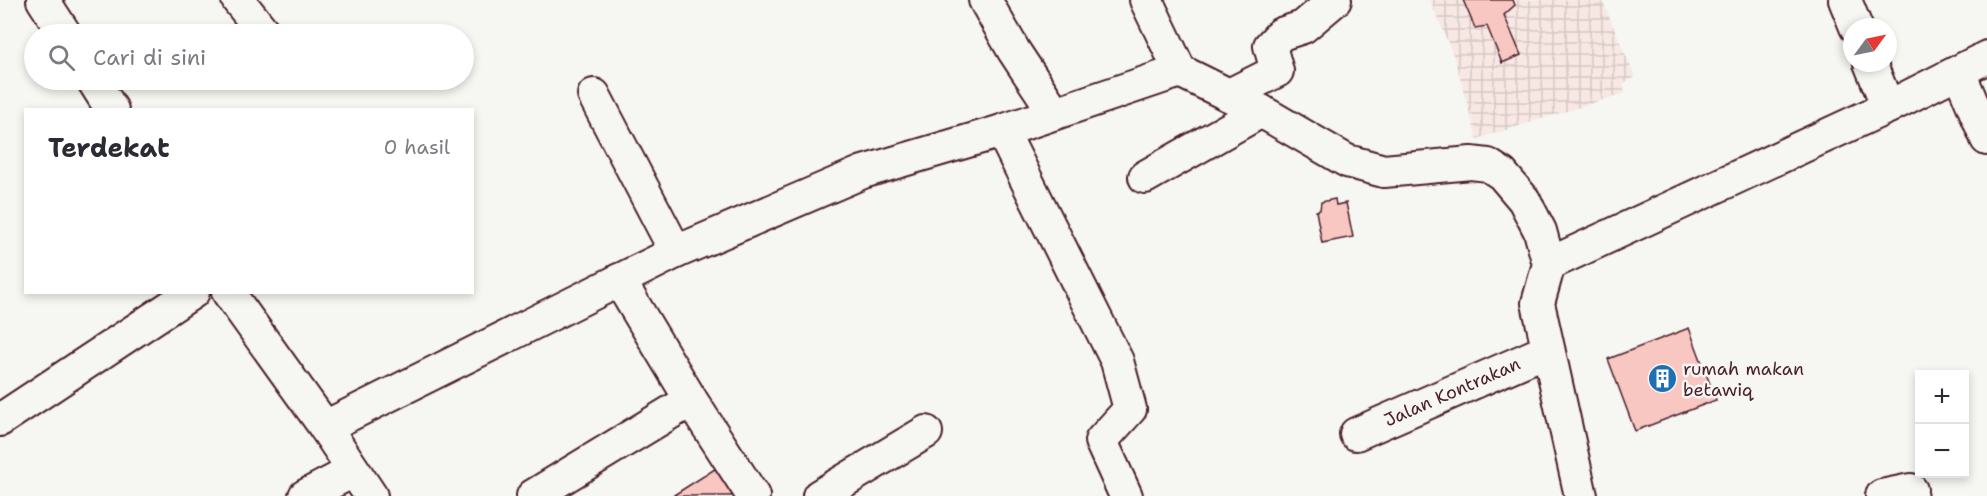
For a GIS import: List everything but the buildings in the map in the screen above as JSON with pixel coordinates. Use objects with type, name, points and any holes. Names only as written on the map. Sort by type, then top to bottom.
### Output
[{"type":"street","points":[[43,0],[59,24]]},
{"type":"street","points":[[237,0],[257,24]]},
{"type":"street","points":[[985,0],[1014,51],[1055,113]]},
{"type":"street","points":[[1146,0],[1180,71],[1261,111],[1347,161],[1384,171],[1471,163],[1488,165],[1502,174],[1524,200],[1540,231],[1549,264],[1538,303],[1581,496]]},
{"type":"street","points":[[1229,95],[1277,71],[1270,46],[1281,34],[1303,27],[1335,0]]},
{"type":"street","points":[[1845,0],[1852,18]]},
{"type":"street","points":[[1549,264],[1888,106],[1987,57]]},
{"type":"street","points":[[325,427],[676,252],[862,172],[1002,131],[1180,71]]},
{"type":"street","points":[[1874,72],[1888,106]]},
{"type":"street","points":[[1959,72],[1987,139]]},
{"type":"street","points":[[99,90],[111,108]]},
{"type":"street","points":[[594,95],[676,252]]},
{"type":"street","points":[[1145,177],[1261,111]]},
{"type":"street","points":[[1002,131],[1117,361],[1130,409],[1101,441],[1126,496]]},
{"type":"street","points":[[619,280],[691,400],[753,496]]},
{"type":"street","points":[[0,420],[190,294]]},
{"type":"street","points":[[229,294],[325,427],[371,496]]},
{"type":"street","name":"Jalan Kontrakan","points":[[1356,434],[1548,350]]},
{"type":"street","points":[[533,496],[691,400]]},
{"type":"street","points":[[819,496],[926,432]]},
{"type":"street","points":[[305,496],[353,471]]},
{"type":"shaded area","points":[[1430,0],[1602,0],[1635,77],[1623,84],[1625,93],[1477,139],[1454,57]]},
{"type":"place","name":"rumah makan betawiq","points":[[1662,379]]}]
